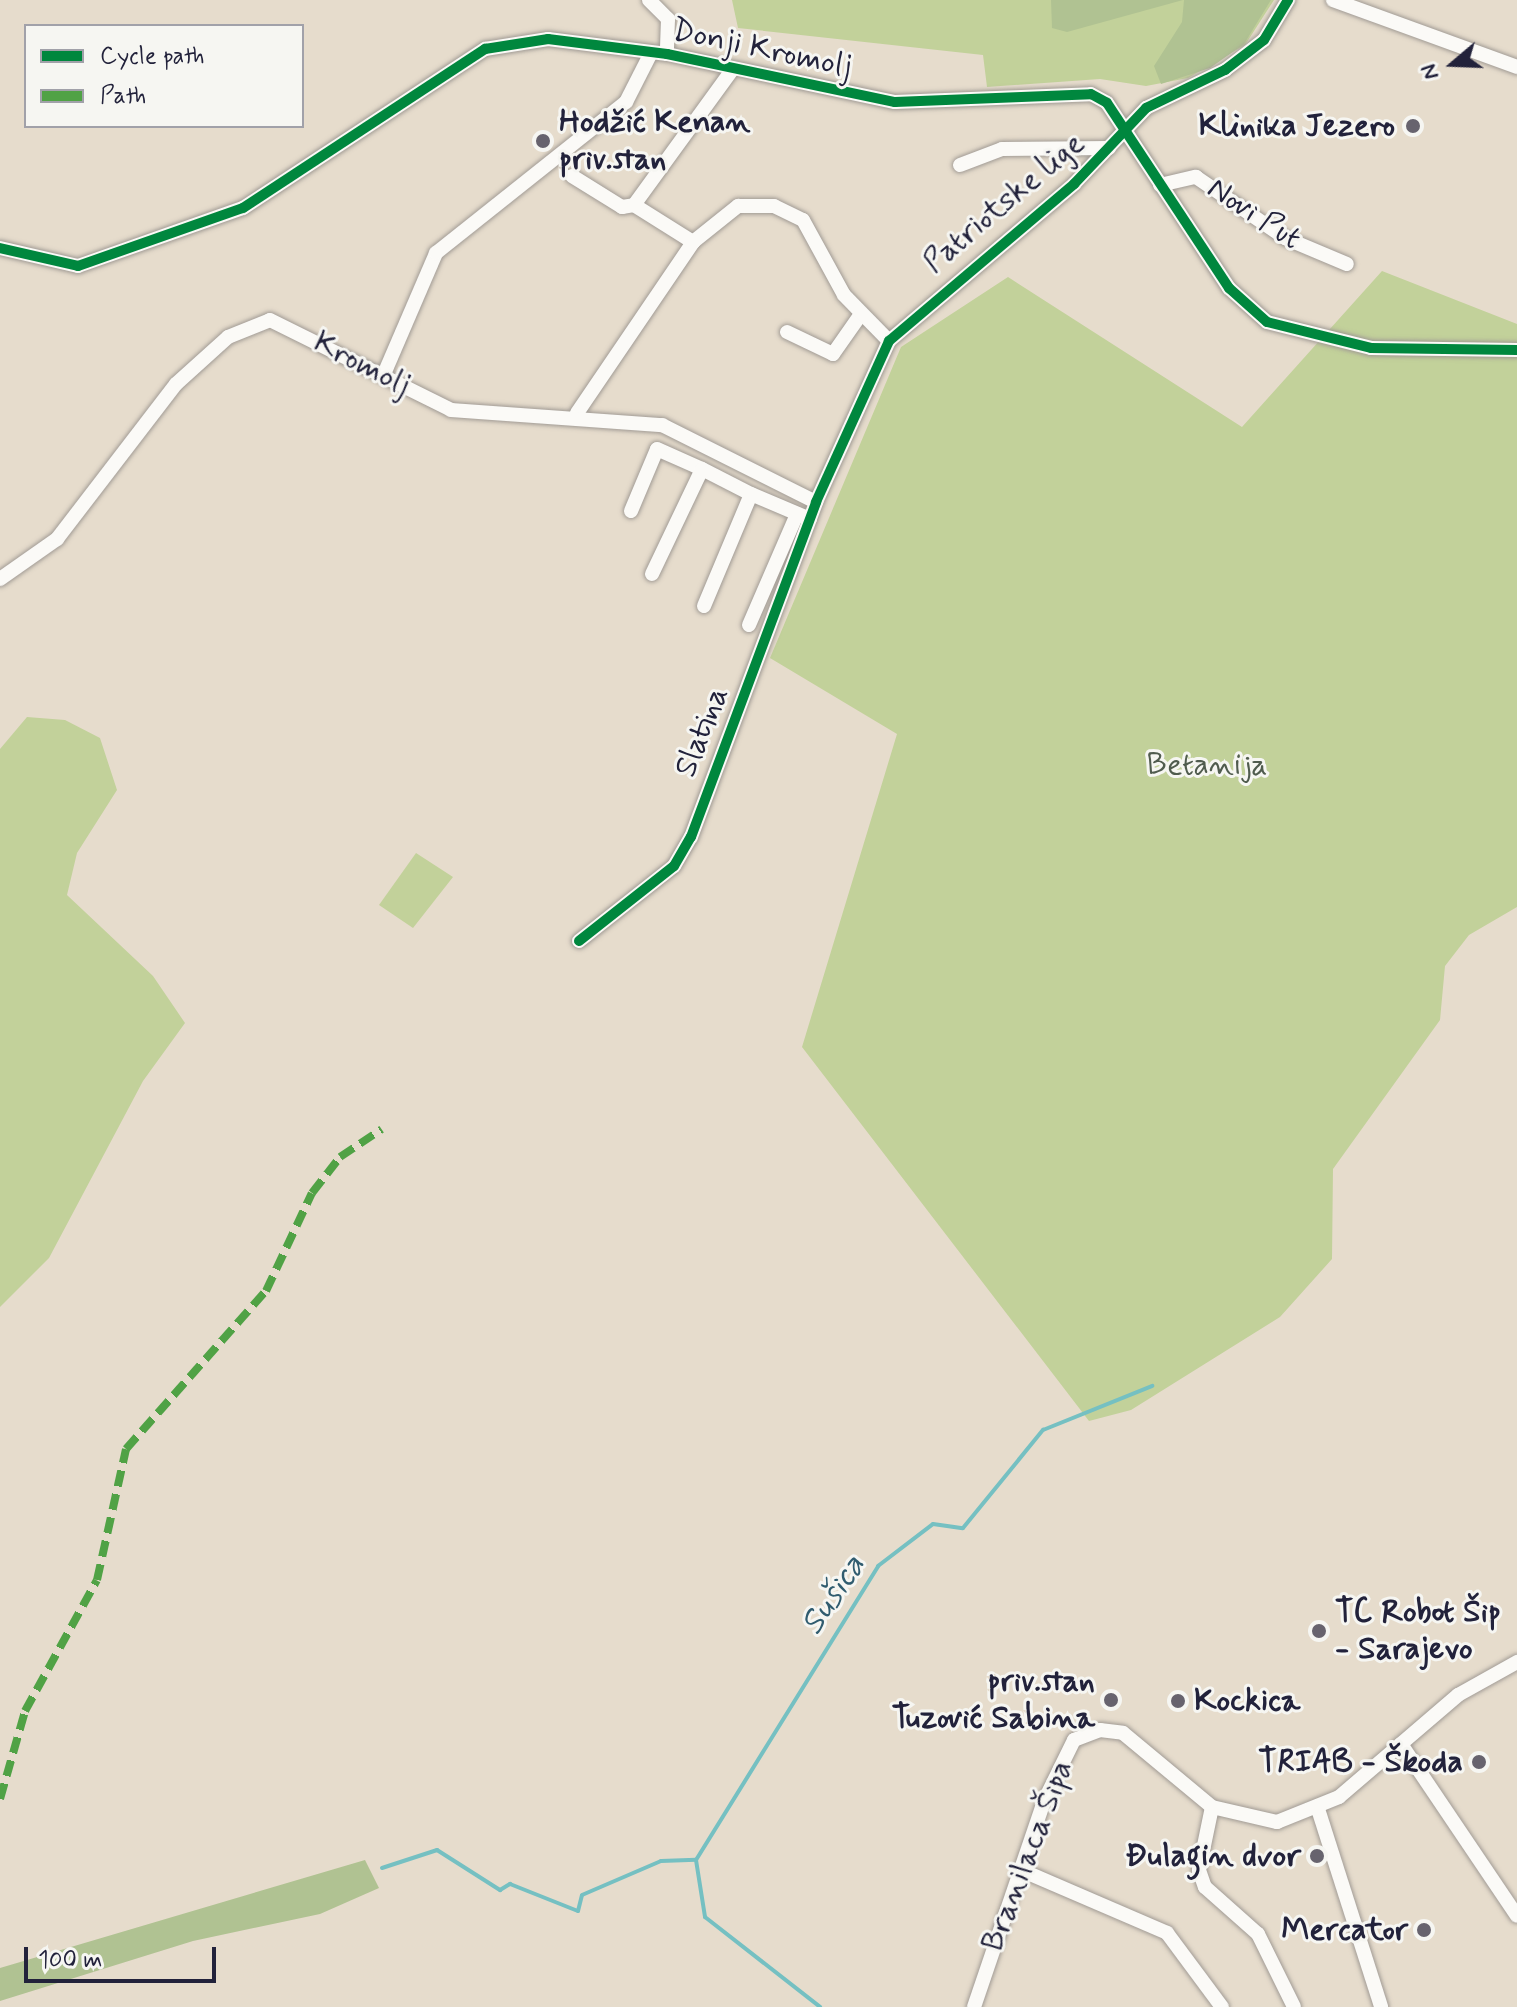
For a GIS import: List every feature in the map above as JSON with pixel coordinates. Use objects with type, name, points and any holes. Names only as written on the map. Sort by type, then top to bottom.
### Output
[{"type":"street","points":[[649,0],[668,19],[667,54]]},
{"type":"street","name":"Patriotske lige","points":[[816,502],[889,341],[1109,148],[1153,103],[1250,52],[1288,0]]},
{"type":"street","points":[[1333,0],[1517,67]]},
{"type":"street","name":"Donji Kromolj","points":[[0,248],[78,266],[243,208],[485,49],[548,39],[667,54],[895,102],[1091,94],[1107,103],[1124,131]]},
{"type":"street","points":[[384,374],[436,253],[626,102],[651,53]]},
{"type":"street","points":[[634,205],[732,70]]},
{"type":"street","points":[[1124,131],[1229,288],[1280,328],[1371,348],[1517,350]]},
{"type":"street","points":[[960,165],[1002,149],[1109,148]]},
{"type":"street","points":[[572,176],[622,207],[634,205],[693,242]]},
{"type":"street","name":"Novi Put","points":[[1160,185],[1196,177],[1285,238],[1347,264]]},
{"type":"street","points":[[577,413],[693,242],[738,206],[787,211],[817,236],[861,314],[889,341]]},
{"type":"street","points":[[787,332],[833,354],[861,314]]},
{"type":"street","name":"Kromolj","points":[[0,579],[57,539],[144,418],[248,325],[280,324],[451,410],[577,413],[662,425],[816,502]]},
{"type":"street","points":[[631,511],[657,449],[804,517],[749,625]]},
{"type":"street","points":[[652,574],[702,469]]},
{"type":"street","points":[[704,606],[751,494]]},
{"type":"street","name":"Slatina","points":[[579,941],[674,866],[691,837],[804,517],[816,502]]},
{"type":"street","points":[[1381,2007],[1318,1809],[1474,1682],[1517,1662]]},
{"type":"street","name":"Branilaca Šipa","points":[[974,2007],[1064,1754],[1087,1733],[1123,1733],[1212,1807],[1277,1822],[1318,1809]]},
{"type":"street","points":[[1401,1744],[1517,1916]]},
{"type":"street","points":[[1212,1807],[1199,1870],[1205,1887],[1258,1934],[1294,2007]]},
{"type":"street","points":[[1021,1870],[1167,1933],[1222,2007]]},
{"type":"green space","points":[[732,0],[1274,0],[1245,45],[1188,78],[1146,86],[1100,79],[987,87],[983,55],[738,28]]},
{"type":"green space","points":[[1051,0],[1183,0],[1067,32],[1052,28]]},
{"type":"green space","points":[[1184,0],[1271,0],[1244,44],[1210,68],[1161,84],[1154,66],[1182,22]]},
{"type":"green space","name":"Betanija","points":[[1382,271],[1517,324],[1517,907],[1469,935],[1445,966],[1440,1020],[1333,1169],[1332,1259],[1280,1317],[1131,1410],[1089,1421],[802,1047],[897,734],[770,658],[901,347],[1008,277],[1242,427]]},
{"type":"green space","points":[[27,717],[65,720],[100,738],[117,790],[77,853],[67,895],[153,976],[185,1023],[143,1081],[49,1258],[0,1307],[0,749]]},
{"type":"green space","points":[[416,853],[453,877],[413,928],[379,905]]},
{"type":"green space","points":[[365,1860],[379,1888],[320,1914],[193,1941],[0,2001],[0,1968]]},
{"type":"waterway","name":"Sušica","points":[[382,1868],[437,1850],[500,1890],[510,1884],[578,1911],[582,1895],[661,1861],[696,1860],[878,1566],[933,1524],[963,1528],[1043,1430],[1152,1386]]},
{"type":"waterway","name":"Sušica","points":[[696,1860],[705,1917],[820,2007]]},
{"type":"marked path","points":[[0,1799],[25,1711],[97,1580],[126,1449],[266,1291],[312,1193],[340,1157],[382,1129]]},
{"type":"cycle path","points":[[579,941],[674,866],[691,837],[816,502],[889,341],[1074,184],[1146,108],[1225,70],[1264,40],[1288,0]]},
{"type":"cycle path","points":[[0,248],[78,266],[243,208],[485,49],[548,39],[667,54],[895,102],[1091,94],[1107,103],[1229,288],[1267,322],[1371,348],[1517,350]]},
{"type":"place","name":"Klinika Jezero","points":[[1413,126]]},
{"type":"place","name":"Hodžić Kenan priv.stan","points":[[543,141]]},
{"type":"place","name":"TC Robot Šip - Sarajevo","points":[[1319,1631]]},
{"type":"place","name":"priv.stan Tuzović Sabina","points":[[1111,1700]]},
{"type":"place","name":"Kockica","points":[[1178,1701]]},
{"type":"place","name":"TRIAB - Škoda","points":[[1479,1762]]},
{"type":"place","name":"Đulagin dvor","points":[[1317,1856]]},
{"type":"place","name":"Mercator","points":[[1424,1930]]}]
